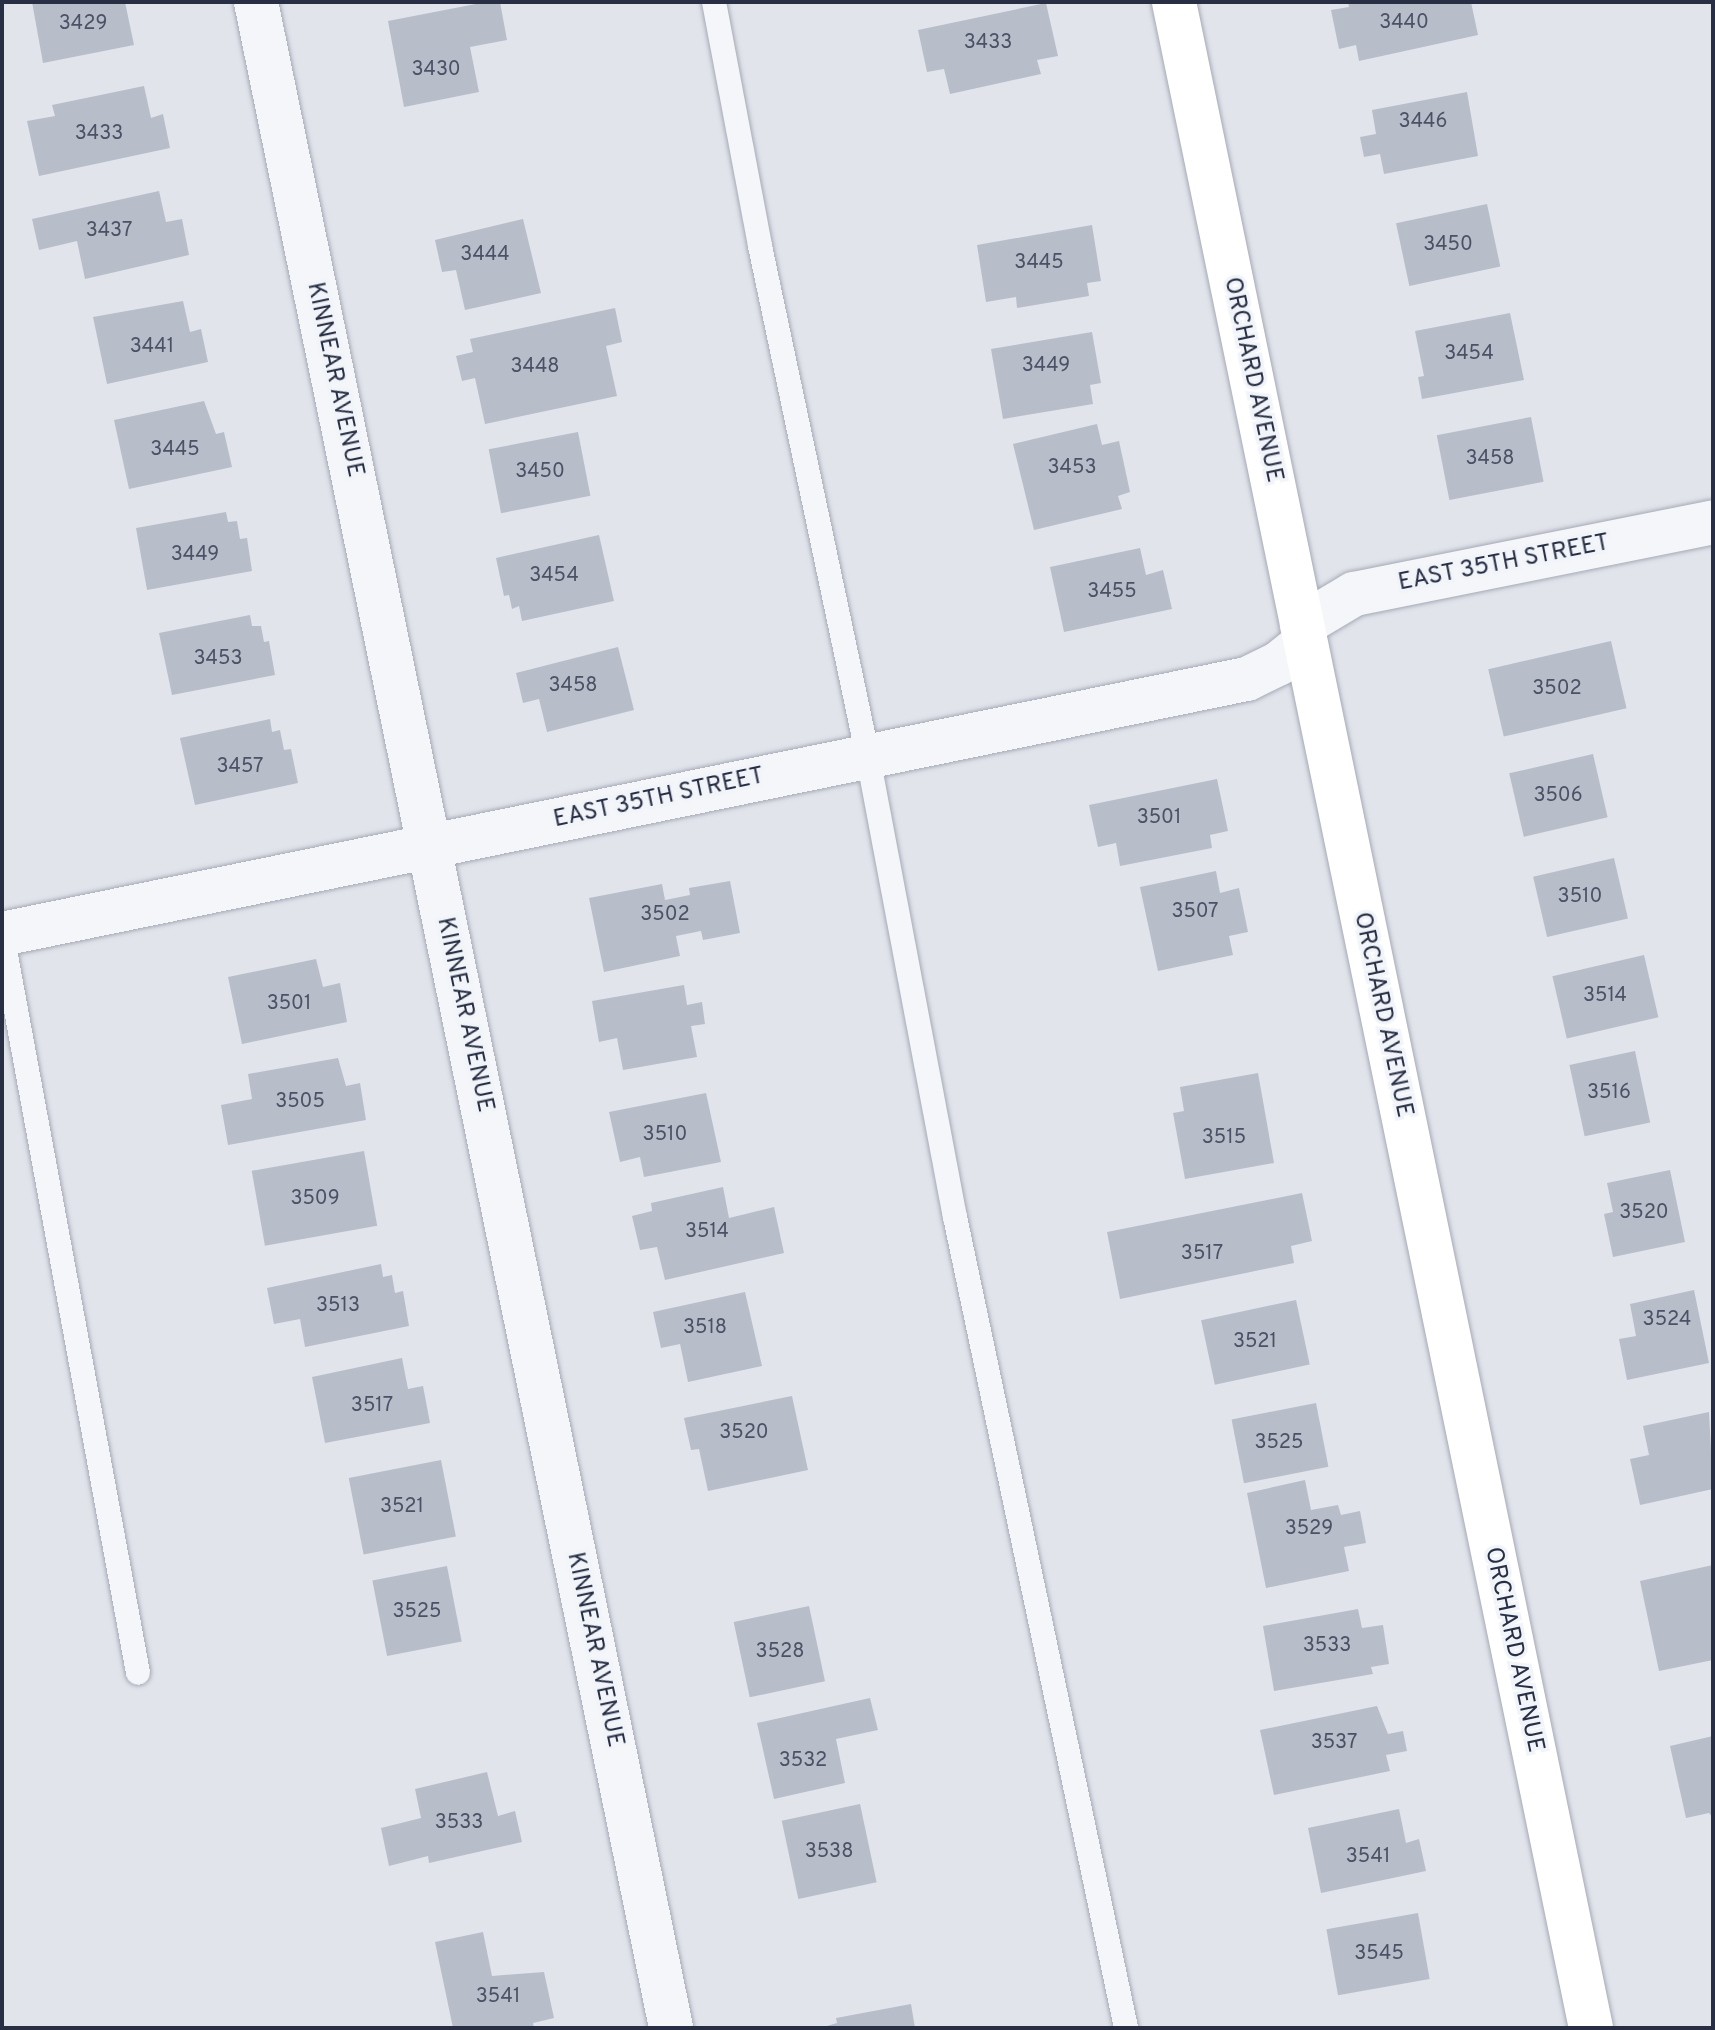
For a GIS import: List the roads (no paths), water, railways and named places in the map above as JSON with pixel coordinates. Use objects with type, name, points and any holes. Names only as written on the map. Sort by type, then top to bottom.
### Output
[{"type":"street","name":"KINNEAR AVENUE","points":[[256,2],[671,2028]]},
{"type":"street","name":"ORCHARD AVENUE","points":[[1174,2],[1591,2028]]},
{"type":"street","name":"EAST 35TH STREET","points":[[2,934],[1247,679],[1278,664],[1304,633],[1354,594],[1713,522]]},
{"type":"lane","points":[[714,2],[760,246],[868,757],[955,1217],[1126,2028]]},
{"type":"lane","points":[[2,934],[138,1673]]}]
